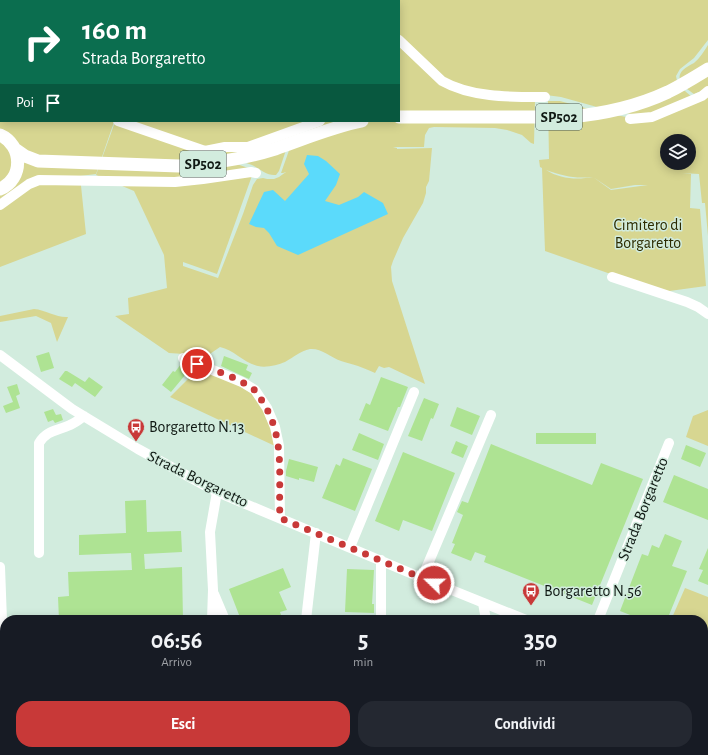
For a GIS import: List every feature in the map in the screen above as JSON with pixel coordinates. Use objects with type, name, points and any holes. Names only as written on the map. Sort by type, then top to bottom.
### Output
[{"type":"main road","name":"SP502","points":[[400,117],[569,117],[590,115],[618,110],[652,99],[684,83],[708,68]]},
{"type":"main road","name":"SP502","points":[[0,135],[25,156],[38,161],[179,166],[206,164],[255,155],[328,130],[358,122]]},
{"type":"main road","points":[[13,178],[16,172],[18,160],[15,149]]},
{"type":"main road","points":[[0,189],[9,183],[21,170],[38,161]]},
{"type":"street","points":[[400,41],[442,81],[450,86],[467,91],[496,96],[545,97]]},
{"type":"street","points":[[630,119],[652,117],[702,96],[708,91]]},
{"type":"street","points":[[121,122],[205,151],[225,147],[248,147],[317,122]]},
{"type":"street","points":[[0,205],[29,184],[46,179],[175,182],[251,172],[256,173]]},
{"type":"street","points":[[612,278],[687,302],[708,314]]},
{"type":"street","name":"Strada Borgaretto","points":[[0,355],[72,409],[138,449],[217,492],[513,615]]},
{"type":"street","points":[[183,358],[242,382],[255,390],[267,408],[275,426],[279,446],[280,518]]},
{"type":"street","points":[[350,547],[414,392]]},
{"type":"street","points":[[422,578],[491,415]]},
{"type":"street","points":[[39,553],[39,443],[44,436],[70,426],[84,416]]},
{"type":"street","name":"Strada Borgaretto","points":[[600,615],[669,443]]},
{"type":"street","points":[[212,615],[210,532],[217,492]]},
{"type":"street","points":[[307,615],[316,533]]},
{"type":"street","points":[[381,560],[381,615]]},
{"type":"street","points":[[0,567],[2,615]]},
{"type":"street","points":[[212,590],[223,615]]},
{"type":"street","points":[[483,603],[485,615]]},
{"type":"green space","points":[[400,0],[708,0],[708,40],[694,58],[680,69],[676,76],[680,85],[692,97],[651,114],[636,115],[597,107],[561,97],[546,95],[497,94],[451,84],[400,38]]},
{"type":"green space","points":[[400,44],[440,83],[535,100],[534,144],[522,135],[507,130],[495,128],[434,127],[429,128],[425,135],[424,147],[393,147],[397,149],[432,148],[429,181],[426,187],[423,203],[403,238],[391,267],[392,281],[425,384],[389,367],[384,368],[379,366],[375,373],[356,365],[341,361],[322,351],[314,349],[303,351],[285,362],[265,367],[253,364],[220,347],[201,360],[184,354],[169,353],[115,316],[129,314],[128,298],[167,288],[164,255],[134,191],[96,175],[115,122],[254,170],[217,274],[183,262],[183,266],[218,278],[253,185],[257,179],[274,179],[286,172],[281,173],[292,142],[322,122],[400,122]]},
{"type":"green space","points":[[708,45],[708,88],[694,94],[682,84],[680,81],[680,74],[684,69],[696,61]]},
{"type":"green space","name":"Cimitero di Borgaretto","points":[[708,93],[708,236],[705,203],[702,203],[699,174],[682,173],[691,174],[690,208],[700,209],[706,286],[662,292],[545,251],[542,168],[540,167],[539,160],[549,159],[548,101],[560,101],[596,111],[636,119]],"holes":[[[546,170],[580,178],[563,177]],[[593,177],[611,189],[635,185],[648,185],[611,190]]]},
{"type":"green space","points":[[0,122],[114,122],[96,174],[80,176],[86,234],[0,267]]},
{"type":"green space","points":[[128,122],[316,122],[289,141],[279,171],[276,175],[267,173],[252,165]]},
{"type":"green space","points":[[34,309],[68,317],[57,342],[51,323],[36,316],[0,322],[0,316]]},
{"type":"green space","points":[[199,368],[218,374],[255,395],[266,410],[275,446],[170,397]]},
{"type":"green space","points":[[708,410],[708,446],[686,437],[693,416]]},
{"type":"green space","points":[[685,588],[708,597],[708,615],[673,615]]},
{"type":"water","points":[[307,155],[318,156],[340,174],[336,185],[325,201],[339,205],[358,197],[364,192],[383,203],[388,214],[298,255],[277,246],[264,228],[249,224],[264,192],[273,190],[285,201],[309,174],[304,164]]},
{"type":"building","points":[[49,352],[54,368],[41,372],[36,356]]},
{"type":"building","points":[[224,356],[248,365],[246,370],[252,373],[249,379],[221,366]]},
{"type":"building","points":[[181,364],[191,368],[171,392],[162,385],[173,371],[175,372]]},
{"type":"building","points":[[65,371],[85,382],[89,377],[103,387],[95,397],[75,383],[72,387],[59,379]]},
{"type":"building","points":[[381,377],[408,387],[388,431],[359,420],[366,403],[370,405]]},
{"type":"building","points":[[17,384],[20,394],[16,396],[20,408],[6,413],[3,406],[13,402],[7,387]]},
{"type":"building","points":[[424,398],[439,404],[433,419],[431,418],[422,441],[408,436]]},
{"type":"building","points":[[457,407],[480,416],[472,435],[450,426]]},
{"type":"building","points":[[53,409],[56,415],[61,414],[63,420],[55,423],[53,420],[48,422],[44,412]]},
{"type":"building","points":[[359,433],[384,444],[378,460],[352,450]]},
{"type":"building","points":[[536,433],[596,433],[596,444],[536,444]]},
{"type":"building","points":[[456,441],[468,446],[463,458],[451,453]]},
{"type":"building","points":[[491,444],[592,485],[601,463],[643,479],[592,605],[484,562],[486,556],[475,552],[471,561],[451,553],[455,544],[452,543],[463,515],[457,512],[462,501],[468,503]]},
{"type":"building","points":[[686,445],[706,453],[700,467],[681,459]]},
{"type":"building","points":[[403,452],[455,473],[432,531],[403,520],[399,531],[375,521]]},
{"type":"building","points":[[343,458],[372,469],[355,511],[322,498],[336,464],[340,466]]},
{"type":"building","points":[[289,459],[318,467],[314,482],[286,476]]},
{"type":"building","points":[[674,475],[708,489],[708,520],[663,502]]},
{"type":"building","points":[[146,500],[147,532],[181,531],[182,552],[144,554],[145,569],[182,567],[183,615],[59,615],[58,597],[69,596],[68,572],[132,570],[131,553],[79,555],[79,535],[126,533],[125,501]]},
{"type":"building","points":[[665,534],[682,541],[672,566],[687,571],[669,615],[630,615],[620,611],[642,554],[648,556],[652,545],[659,548]]},
{"type":"building","points":[[708,548],[708,585],[698,581],[703,570],[699,569]]},
{"type":"building","points":[[283,568],[291,587],[279,592],[287,610],[280,612],[281,615],[239,615],[229,589]]},
{"type":"building","points":[[347,569],[374,570],[372,604],[374,604],[374,613],[345,612]]},
{"type":"place","name":"Borgaretto N.13","points":[[136,442]]},
{"type":"place","name":"Borgaretto N.56","points":[[531,606]]},
{"type":"route","points":[[197,364],[242,382],[255,390],[267,408],[275,426],[279,446],[280,518],[434,583]]}]
